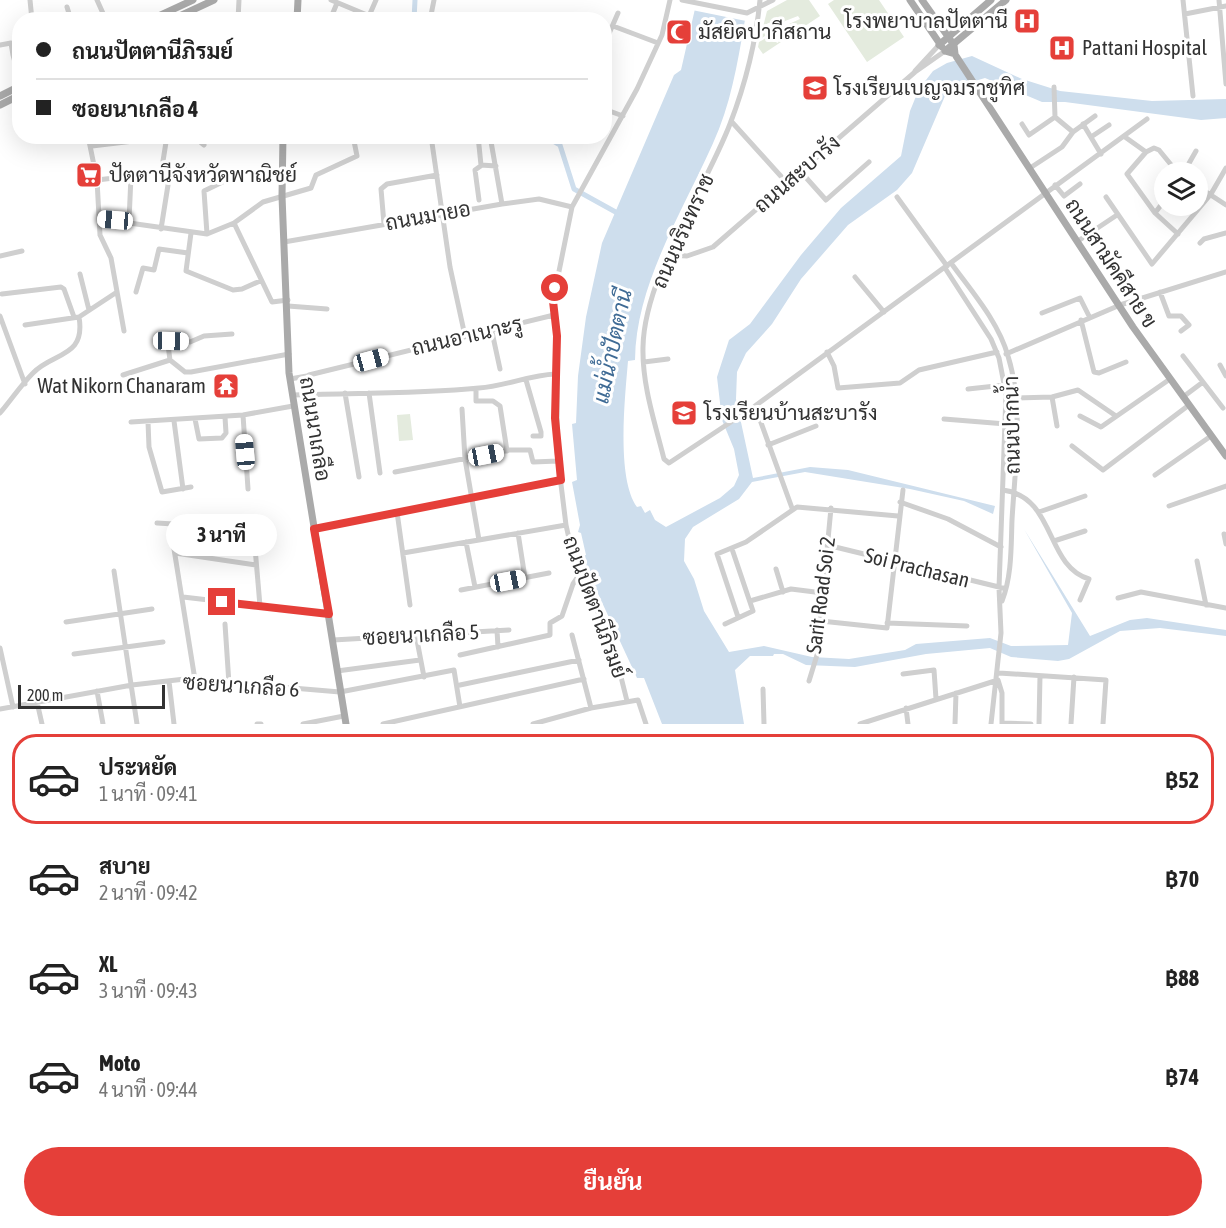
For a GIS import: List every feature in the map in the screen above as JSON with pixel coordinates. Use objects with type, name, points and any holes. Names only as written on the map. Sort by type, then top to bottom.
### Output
[{"type":"main road","points":[[164,12],[180,3],[193,0]]},
{"type":"main road","points":[[190,11],[214,0]]},
{"type":"main road","points":[[910,0],[939,45],[945,51],[956,55]]},
{"type":"main road","points":[[922,0],[954,45],[956,55]]},
{"type":"main road","points":[[939,45],[991,0]]},
{"type":"main road","points":[[945,51],[1006,0]]},
{"type":"main road","name":"ถนนสามัคคีสาย ข","points":[[956,55],[1170,379],[1226,456]]},
{"type":"main road","name":"ถนนนาเกลือ","points":[[283,144],[282,196],[290,379],[345,720]]},
{"type":"street","points":[[331,0],[359,12]]},
{"type":"street","name":"ถนนปัตตานีภิรมย์","points":[[612,135],[658,44],[670,0]]},
{"type":"street","points":[[682,0],[747,13],[773,0]]},
{"type":"street","name":"ถนนนรินทราช","points":[[755,406],[669,463],[664,459],[644,362],[643,346],[648,314],[670,255],[731,121],[755,33],[760,0]]},
{"type":"street","points":[[1183,0],[1193,96]]},
{"type":"street","points":[[1219,0],[1223,7],[1226,84]]},
{"type":"street","points":[[333,12],[337,3]]},
{"type":"street","points":[[67,7],[69,12]]},
{"type":"street","points":[[1185,14],[1223,7]]},
{"type":"street","points":[[618,14],[613,27],[658,44]]},
{"type":"street","points":[[915,72],[920,63],[939,45]]},
{"type":"street","points":[[915,72],[945,51]]},
{"type":"street","name":"ถนนสะบารัง","points":[[670,255],[687,256],[713,247],[915,72]]},
{"type":"street","points":[[1054,87],[1055,117],[1073,132]]},
{"type":"street","points":[[612,112],[623,116]]},
{"type":"street","points":[[1030,168],[1062,147],[1073,132],[1095,116]]},
{"type":"street","points":[[1022,124],[1029,135],[1055,117]]},
{"type":"street","points":[[792,508],[755,406],[1147,119]]},
{"type":"street","points":[[731,121],[787,183]]},
{"type":"street","points":[[1083,124],[1101,154]]},
{"type":"street","points":[[1091,137],[1109,125]]},
{"type":"street","points":[[1125,137],[1146,152]]},
{"type":"street","points":[[109,144],[92,146],[101,219],[100,235],[111,258],[124,331]]},
{"type":"street","points":[[162,229],[168,184],[164,164],[166,144]]},
{"type":"street","points":[[101,219],[129,221],[162,229],[207,234],[234,223],[263,202],[308,189],[316,175],[357,156],[355,144]]},
{"type":"street","points":[[432,144],[450,267],[465,336]]},
{"type":"street","points":[[479,144],[482,165]]},
{"type":"street","points":[[492,144],[502,204]]},
{"type":"street","name":"ถนนปัตตานีภิรมย์","points":[[607,144],[572,207],[556,275],[554,315],[557,336],[555,374],[558,461],[566,525],[572,552],[610,640],[627,701]]},
{"type":"street","points":[[1154,212],[1127,174],[1146,152],[1154,148],[1159,150],[1169,162]]},
{"type":"street","points":[[1190,162],[1196,151]]},
{"type":"street","points":[[801,172],[826,200],[869,162]]},
{"type":"street","points":[[164,164],[185,169]]},
{"type":"street","points":[[479,200],[475,170],[482,165],[496,165]]},
{"type":"street","points":[[1106,197],[1149,263],[1156,262],[1211,194],[1226,168]]},
{"type":"street","points":[[207,234],[204,191],[241,173]]},
{"type":"street","points":[[384,224],[381,189],[387,184],[437,175]]},
{"type":"street","points":[[97,180],[131,176],[129,221]]},
{"type":"street","points":[[1055,185],[1064,196],[1080,184]]},
{"type":"street","points":[[1208,192],[1226,205]]},
{"type":"street","points":[[897,197],[948,265]]},
{"type":"street","name":"ถนนมายอ","points":[[284,242],[442,212],[538,199],[572,207]]},
{"type":"street","points":[[1078,241],[1117,215]]},
{"type":"street","points":[[1158,216],[1178,234]]},
{"type":"street","points":[[234,223],[272,302],[327,309]]},
{"type":"street","points":[[191,233],[186,271],[232,290],[242,289],[260,281]]},
{"type":"street","points":[[1200,243],[1204,239],[1226,233]]},
{"type":"street","points":[[136,292],[143,268],[154,270],[159,249],[188,253]]},
{"type":"street","points":[[0,256],[22,251]]},
{"type":"street","name":"ถนนปากน้ำ","points":[[948,265],[992,321],[1008,354],[1016,398],[1014,491],[1007,589],[1002,603]]},
{"type":"street","name":"ถนนปากน้ำ","points":[[948,265],[991,339],[998,355],[1005,386],[1006,424],[999,588],[1002,603],[1001,633],[998,677],[993,693],[991,724]]},
{"type":"street","points":[[827,352],[834,366],[838,388],[900,383],[919,370],[1008,354],[1120,304],[1226,272]]},
{"type":"street","points":[[80,274],[88,310]]},
{"type":"street","points":[[855,277],[884,312]]},
{"type":"street","points":[[0,413],[40,367],[60,358],[77,342],[80,336],[76,317],[63,288],[3,294]]},
{"type":"street","points":[[25,325],[76,317],[117,292]]},
{"type":"street","points":[[1160,292],[1169,316],[1181,316],[1190,325],[1180,331]]},
{"type":"street","points":[[1042,313],[1080,298],[1089,316]]},
{"type":"street","name":"ถนนอาเนาะรู","points":[[290,379],[465,336],[492,332],[554,315]]},
{"type":"street","points":[[0,316],[25,384]]},
{"type":"street","points":[[1081,320],[1094,372],[1099,373],[1126,362]]},
{"type":"street","points":[[492,332],[500,369]]},
{"type":"street","points":[[232,334],[204,336],[190,342],[171,341],[168,345],[170,360],[185,372],[191,372],[289,354]]},
{"type":"street","points":[[1184,356],[1223,408]]},
{"type":"street","points":[[644,362],[668,359]]},
{"type":"street","points":[[123,375],[170,360]]},
{"type":"street","points":[[1220,365],[1226,376]]},
{"type":"street","points":[[292,395],[476,388],[526,380],[537,375],[555,374]]},
{"type":"street","points":[[1080,416],[1101,427],[1170,379]]},
{"type":"street","points":[[526,380],[541,432],[541,436],[533,436]]},
{"type":"street","points":[[1183,397],[1203,382]]},
{"type":"street","points":[[968,389],[1005,386]]},
{"type":"street","points":[[476,388],[476,401],[493,400],[500,406],[507,451]]},
{"type":"street","points":[[1016,398],[1052,397],[1082,391],[1116,416]]},
{"type":"street","points":[[345,393],[359,477]]},
{"type":"street","points":[[369,393],[380,473]]},
{"type":"street","points":[[1052,397],[1057,426]]},
{"type":"street","points":[[1072,446],[1103,470],[1189,405]]},
{"type":"street","points":[[130,422],[225,417],[293,406]]},
{"type":"street","points":[[462,409],[465,459],[479,540]]},
{"type":"street","points":[[243,415],[248,489]]},
{"type":"street","points":[[195,419],[198,439],[222,438],[226,433],[225,417]]},
{"type":"street","points":[[944,419],[1006,424]]},
{"type":"street","points":[[174,421],[183,489]]},
{"type":"street","points":[[148,422],[149,447],[162,492],[191,487]]},
{"type":"street","points":[[768,445],[816,426]]},
{"type":"street","points":[[1155,475],[1211,436]]},
{"type":"street","points":[[395,472],[507,451],[530,450],[533,462],[558,461]]},
{"type":"street","points":[[314,529],[561,480]]},
{"type":"street","points":[[1169,506],[1226,486]]},
{"type":"street","points":[[887,626],[898,516],[903,490]]},
{"type":"street","points":[[1003,490],[1014,491],[1031,501],[1073,572],[1089,579],[1080,600]]},
{"type":"street","points":[[1039,512],[1085,496]]},
{"type":"street","points":[[900,502],[948,519],[1001,548]]},
{"type":"street","points":[[738,617],[717,554],[746,542],[792,508],[831,508],[898,516]]},
{"type":"street","name":"Sarit Road Soi 2","points":[[809,681],[811,667],[817,655],[831,508]]},
{"type":"street","points":[[397,512],[410,605]]},
{"type":"street","points":[[157,523],[190,525],[192,517],[253,524],[260,606]]},
{"type":"street","points":[[170,524],[195,680]]},
{"type":"street","points":[[404,553],[566,525]]},
{"type":"street","points":[[1054,541],[1085,531]]},
{"type":"street","points":[[518,533],[525,578]]},
{"type":"street","points":[[1224,534],[1226,544]]},
{"type":"street","points":[[466,542],[475,587]]},
{"type":"street","name":"Soi Prachasan","points":[[827,545],[893,563],[1007,589]]},
{"type":"street","points":[[725,624],[753,611],[732,549]]},
{"type":"street","points":[[175,553],[256,565]]},
{"type":"street","points":[[1197,561],[1206,605]]},
{"type":"street","points":[[776,569],[783,592]]},
{"type":"street","points":[[114,571],[137,724]]},
{"type":"street","points":[[459,655],[550,635],[550,623],[562,616],[573,584],[581,572]]},
{"type":"street","points":[[461,590],[549,573]]},
{"type":"street","points":[[750,601],[791,589],[823,593]]},
{"type":"street","points":[[1118,598],[1141,592],[1226,608]]},
{"type":"street","points":[[183,597],[329,614]]},
{"type":"street","points":[[66,622],[152,609]]},
{"type":"street","points":[[820,621],[887,626],[967,626]]},
{"type":"street","points":[[225,624],[229,684]]},
{"type":"street","points":[[497,630],[498,647]]},
{"type":"street","name":"ซอยนาเกลือ 5","points":[[333,640],[509,630]]},
{"type":"street","points":[[416,635],[424,677]]},
{"type":"street","points":[[572,635],[591,708]]},
{"type":"street","points":[[74,654],[163,642]]},
{"type":"street","points":[[0,648],[2,670],[13,707]]},
{"type":"street","points":[[337,671],[420,660]]},
{"type":"street","points":[[460,685],[579,660]]},
{"type":"street","name":"ซอยนาเกลือ 6","points":[[0,709],[132,685],[169,681],[195,680],[340,692],[454,670],[460,707]]},
{"type":"street","points":[[903,674],[934,670],[936,699]]},
{"type":"street","points":[[1040,724],[1041,676]]},
{"type":"street","points":[[860,724],[998,677],[1041,676],[1107,681],[1103,724]]},
{"type":"street","name":"ถนนปากน้ำ","points":[[998,677],[1002,693],[1002,723]]},
{"type":"street","points":[[1071,724],[1074,677]]},
{"type":"street","points":[[383,724],[584,679]]},
{"type":"street","points":[[169,681],[174,724]]},
{"type":"street","points":[[763,689],[764,724]]},
{"type":"street","points":[[97,691],[103,724]]},
{"type":"street","points":[[955,724],[956,693]]},
{"type":"street","points":[[533,724],[591,708],[638,700],[646,724]]},
{"type":"street","points":[[37,702],[42,724]]},
{"type":"street","points":[[906,708],[908,724]]},
{"type":"street","points":[[884,716],[885,724]]},
{"type":"street","points":[[303,724],[345,720]]},
{"type":"street","points":[[1002,723],[1031,724]]},
{"type":"shaded area","points":[[787,0],[809,0],[820,16],[763,54],[758,47],[759,42],[766,38],[778,43],[781,34],[785,31],[783,28],[789,28],[789,24],[800,19],[798,16],[785,21],[782,25],[768,23],[764,27],[765,36],[760,39],[767,11]]},
{"type":"shaded area","points":[[834,0],[879,0],[904,37],[867,62],[828,4]]},
{"type":"shaded area","points":[[410,414],[413,440],[399,441],[397,415]]},
{"type":"water","name":"แม่น้ำปัตตานี","points":[[697,0],[747,8],[736,69],[724,115],[654,270],[644,300],[635,360],[628,361],[624,437],[626,477],[630,494],[637,507],[641,506],[645,513],[650,510],[655,520],[666,527],[720,498],[734,486],[739,475],[734,449],[722,420],[717,377],[729,340],[750,324],[801,255],[841,208],[901,156],[910,111],[919,89],[933,71],[947,63],[972,56],[1022,79],[1060,91],[1152,101],[1226,99],[1226,118],[1201,120],[1065,102],[1042,102],[985,78],[955,87],[945,96],[912,173],[897,190],[848,225],[801,279],[772,324],[746,353],[737,372],[736,399],[753,478],[810,467],[848,470],[995,506],[993,514],[964,501],[910,489],[805,472],[752,482],[739,499],[693,527],[685,539],[684,561],[694,579],[704,611],[729,652],[764,646],[812,657],[849,659],[905,650],[916,644],[990,638],[1011,646],[1068,645],[1072,613],[1024,529],[1090,636],[1130,620],[1147,618],[1226,630],[1226,636],[1160,628],[1120,631],[1069,659],[1058,661],[1011,657],[990,648],[926,654],[855,667],[806,665],[783,654],[750,656],[735,670],[744,724],[662,724],[644,678],[637,678],[581,557],[586,555],[581,533],[578,532],[580,525],[572,482],[577,480],[572,424],[576,423],[578,376],[586,317],[602,243],[674,75],[681,70]]},
{"type":"pier","points":[[694,0],[751,0],[746,21],[692,10]]},
{"type":"waterway","points":[[414,12],[415,0]]},
{"type":"waterway","points":[[558,144],[574,189],[621,215]]},
{"type":"place","name":"โรงพยาบาลปัตตานี","points":[[1027,21]]},
{"type":"place","name":"มัสยิดปากีสถาน","points":[[679,32]]},
{"type":"place","name":"Pattani Hospital","points":[[1062,48]]},
{"type":"place","name":"โรงเรียนเบญจมราชูทิศ","points":[[815,88]]},
{"type":"place","name":"ปัตตานีจังหวัดพาณิชย์","points":[[89,175]]},
{"type":"place","name":"Wat Nikorn Chanaram","points":[[226,386]]},
{"type":"place","name":"โรงเรียนบ้านสะบารัง","points":[[684,413]]},
{"type":"route","points":[[222,602],[329,614],[314,529],[561,480],[555,418],[557,336],[553,301],[555,288]]}]
